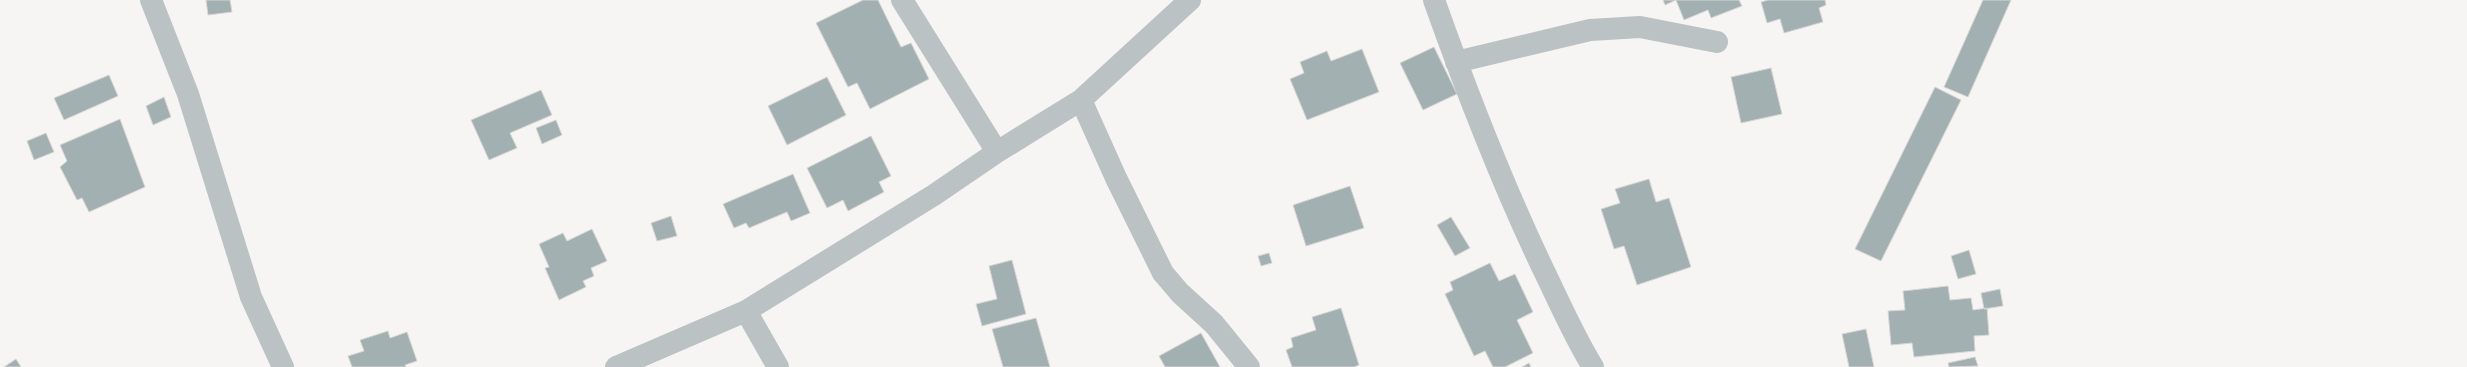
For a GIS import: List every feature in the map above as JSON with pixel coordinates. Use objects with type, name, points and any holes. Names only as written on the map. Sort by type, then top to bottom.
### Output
[{"type":"street","points":[[151,0],[188,94],[251,296],[283,367]]},
{"type":"street","points":[[902,0],[997,152]]},
{"type":"street","points":[[616,367],[746,311],[934,195],[997,152],[1081,100],[1190,0]]},
{"type":"street","points":[[1434,0],[1456,62],[1494,159],[1532,248],[1581,348],[1593,367]]},
{"type":"street","points":[[1456,62],[1590,30],[1640,27],[1717,42]]},
{"type":"street","points":[[1081,100],[1116,178],[1163,273],[1180,293],[1214,324],[1249,367]]},
{"type":"street","points":[[746,311],[778,367]]},
{"type":"building","points":[[206,0],[230,0],[232,12],[208,15]]},
{"type":"building","points":[[863,0],[878,0],[901,47],[911,43],[929,79],[870,109],[857,83],[848,87],[816,23]]},
{"type":"building","points":[[1663,0],[1676,0],[1665,5]]},
{"type":"building","points":[[1676,0],[1739,0],[1742,6],[1711,18],[1708,10],[1684,20]]},
{"type":"building","points":[[1768,0],[1825,0],[1826,5],[1819,8],[1823,22],[1784,33],[1780,19],[1767,23],[1761,2]]},
{"type":"building","points":[[1983,0],[2011,0],[1968,97],[1944,87]]},
{"type":"building","points":[[1434,47],[1457,94],[1423,110],[1400,63]]},
{"type":"building","points":[[1362,49],[1379,92],[1307,120],[1290,79],[1304,73],[1300,62],[1327,51],[1331,61]]},
{"type":"building","points":[[1771,68],[1782,114],[1741,123],[1731,77]]},
{"type":"building","points":[[109,75],[118,96],[64,120],[54,98]]},
{"type":"building","points":[[827,77],[846,115],[787,145],[768,106]]},
{"type":"building","points":[[1935,87],[1961,100],[1881,261],[1855,249]]},
{"type":"building","points":[[541,90],[552,115],[510,133],[517,148],[489,160],[471,120]]},
{"type":"building","points":[[164,97],[171,117],[153,125],[146,106]]},
{"type":"building","points":[[120,119],[145,187],[89,212],[82,198],[77,200],[60,167],[67,161],[60,145]]},
{"type":"building","points":[[556,120],[562,135],[542,144],[536,128]]},
{"type":"building","points":[[46,133],[54,152],[34,160],[27,141]]},
{"type":"building","points":[[871,136],[891,176],[879,182],[884,192],[848,211],[843,200],[827,208],[807,168]]},
{"type":"building","points":[[793,174],[810,213],[791,221],[787,212],[749,228],[746,223],[734,228],[723,204]]},
{"type":"building","points":[[1649,179],[1656,202],[1669,198],[1691,267],[1637,285],[1624,246],[1614,249],[1601,209],[1620,203],[1615,189]]},
{"type":"building","points":[[1350,186],[1364,228],[1306,246],[1293,205]]},
{"type":"building","points":[[671,216],[677,236],[657,241],[651,223]]},
{"type":"building","points":[[1451,217],[1470,248],[1455,256],[1437,225]]},
{"type":"building","points":[[592,229],[607,261],[591,268],[594,276],[583,281],[586,287],[559,300],[545,268],[549,267],[539,244],[563,233],[567,241]]},
{"type":"building","points":[[1969,250],[1976,274],[1958,279],[1951,256]]},
{"type":"building","points":[[1269,253],[1272,263],[1261,266],[1258,256]]},
{"type":"building","points":[[1012,260],[1026,314],[982,326],[976,304],[997,299],[989,266]]},
{"type":"building","points":[[1490,263],[1499,281],[1515,274],[1533,312],[1517,320],[1533,353],[1505,367],[1493,367],[1485,351],[1474,356],[1445,294],[1453,290],[1450,282]]},
{"type":"building","points":[[1948,286],[1950,300],[1971,298],[1973,310],[1987,308],[1989,335],[1974,336],[1975,351],[1914,357],[1912,343],[1891,345],[1888,311],[1905,310],[1903,291]]},
{"type":"building","points":[[2000,289],[2003,306],[1984,309],[1981,293]]},
{"type":"building","points":[[1341,308],[1359,365],[1354,367],[1292,367],[1286,350],[1293,347],[1291,338],[1316,330],[1312,317]]},
{"type":"building","points":[[1036,318],[1050,367],[1003,367],[992,329]]},
{"type":"building","points":[[1866,329],[1874,367],[1849,367],[1842,334]]},
{"type":"building","points":[[388,331],[390,338],[407,332],[417,361],[405,365],[406,367],[352,367],[348,356],[364,351],[360,340]]},
{"type":"building","points":[[1201,333],[1220,367],[1165,367],[1159,356]]},
{"type":"building","points":[[1975,357],[1978,366],[1949,367],[1948,363]]},
{"type":"building","points":[[16,359],[21,367],[4,367]]},
{"type":"building","points":[[1529,363],[1531,367],[1522,367]]}]
